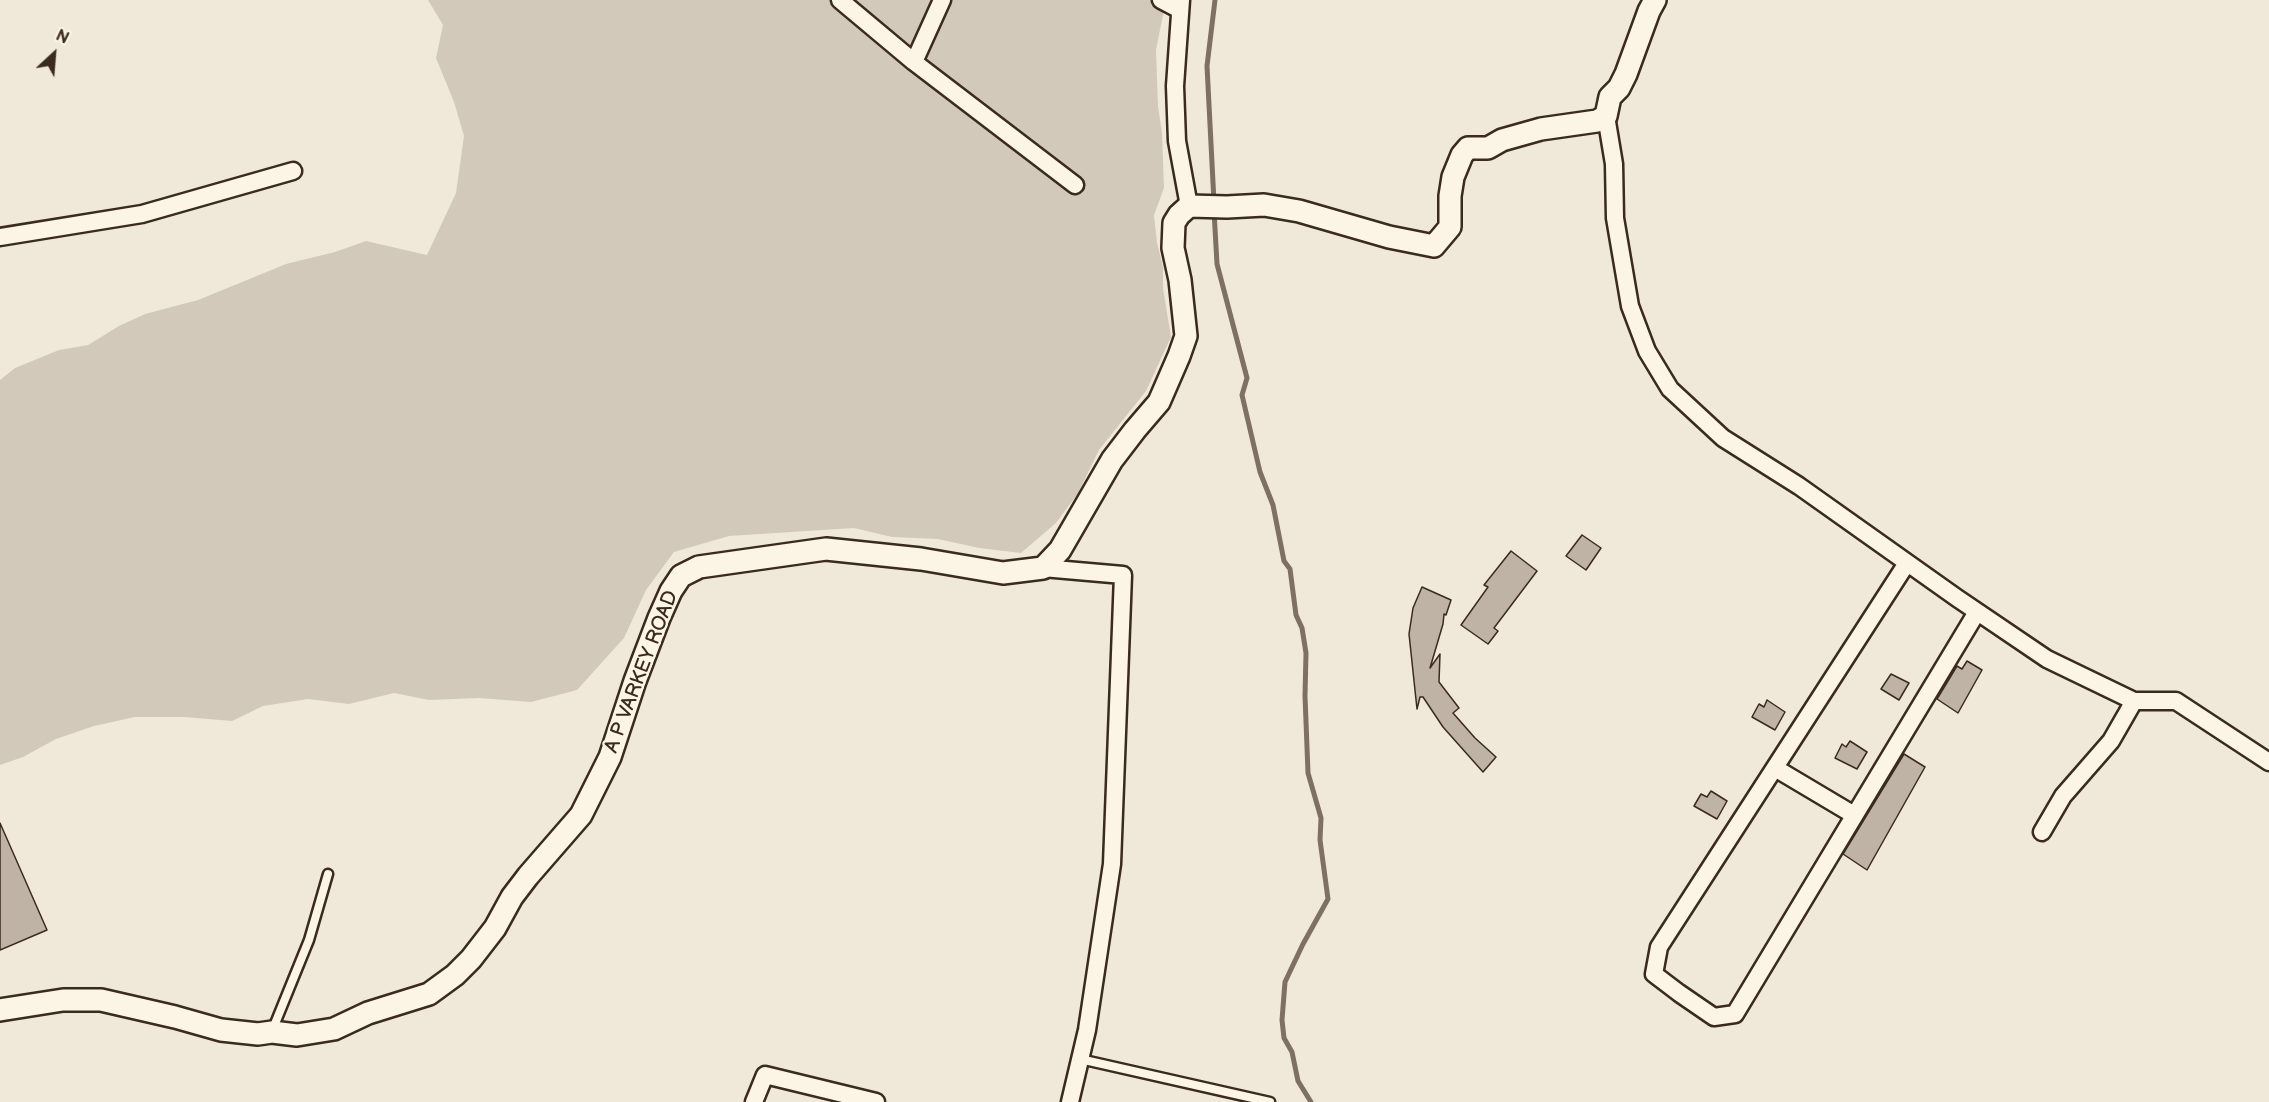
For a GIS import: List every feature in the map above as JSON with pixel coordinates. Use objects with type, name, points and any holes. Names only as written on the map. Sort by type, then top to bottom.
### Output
[{"type":"street","points":[[840,0],[914,62],[1075,185]]},
{"type":"street","points":[[914,62],[942,0]]},
{"type":"street","points":[[1161,0],[1181,5],[1175,86],[1177,141],[1191,209]]},
{"type":"street","points":[[1655,0],[1626,74],[1619,88],[1610,97],[1606,116],[1614,164],[1615,218],[1630,306],[1647,351],[1670,389],[1723,438],[1799,486],[2047,659],[2134,701],[2176,701],[2269,762]]},
{"type":"street","points":[[1043,568],[1060,550],[1112,460],[1134,429],[1158,402],[1179,356],[1186,336],[1180,280],[1173,248],[1174,223],[1191,209],[1264,205],[1299,211],[1389,237],[1434,246],[1450,227],[1450,196],[1453,177],[1462,155],[1468,148],[1488,148],[1502,140],[1541,129],[1597,121],[1606,116]]},
{"type":"street","points":[[0,237],[142,214],[293,171]]},
{"type":"street","name":"A P VARKEY ROAD","points":[[0,1010],[63,1000],[101,1000],[220,1030],[297,1035],[334,1029],[368,1013],[429,994],[455,975],[471,959],[495,928],[512,897],[528,876],[581,815],[610,757],[659,618],[671,591],[681,576],[699,567],[826,549],[921,559],[1003,573],[1043,568]]},
{"type":"street","points":[[1907,563],[1659,947],[1654,974],[1714,1017],[1734,1014],[1977,612]]},
{"type":"street","points":[[1043,568],[1123,575],[1112,864],[1087,1030],[1070,1102]]},
{"type":"street","points":[[2042,832],[2063,796],[2111,741],[2134,701]]},
{"type":"street","points":[[1775,768],[1854,815]]},
{"type":"street","points":[[754,1102],[765,1075],[876,1102]]},
{"type":"lane","points":[[272,1032],[309,940],[328,873]]},
{"type":"lane","points":[[1080,1059],[1270,1102]]},
{"type":"shaded area","points":[[428,0],[1166,0],[1156,50],[1164,188],[1154,215],[1171,337],[1146,391],[1099,450],[1078,493],[1056,523],[1021,553],[979,548],[938,539],[892,537],[854,528],[729,536],[674,552],[646,590],[624,638],[577,690],[531,702],[479,698],[429,700],[394,693],[349,704],[308,699],[263,706],[232,721],[184,717],[135,717],[94,726],[56,739],[23,757],[0,765],[0,380],[15,368],[59,350],[88,345],[119,326],[145,314],[198,300],[286,264],[335,252],[366,241],[427,255],[456,193],[464,136],[454,102],[436,58],[443,25]]},
{"type":"building","points":[[1582,535],[1601,548],[1586,570],[1566,556]]},
{"type":"building","points":[[1511,551],[1537,571],[1494,628],[1498,631],[1488,644],[1461,625],[1488,587],[1484,585]]},
{"type":"building","points":[[1422,587],[1451,600],[1446,615],[1444,614],[1430,668],[1440,654],[1439,682],[1459,708],[1453,713],[1496,757],[1483,772],[1443,727],[1423,697],[1420,697],[1417,709],[1409,634],[1413,608]]},
{"type":"building","points":[[1967,661],[1982,670],[1958,713],[1937,699],[1957,666],[1962,669]]},
{"type":"building","points":[[1891,674],[1909,683],[1899,700],[1881,689]]},
{"type":"building","points":[[1767,700],[1785,712],[1775,730],[1752,717],[1759,704],[1764,707]]},
{"type":"building","points":[[1850,741],[1867,752],[1857,769],[1835,758],[1842,744],[1846,747]]},
{"type":"building","points":[[1904,754],[1925,767],[1867,870],[1843,854]]},
{"type":"building","points":[[1711,791],[1727,801],[1717,819],[1694,806],[1701,794],[1707,797]]},
{"type":"building","points":[[0,823],[47,930],[0,950]]},
{"type":"waterway","points":[[1214,202],[1207,66],[1215,0]]},
{"type":"waterway","points":[[1214,211],[1217,264],[1247,378],[1242,395],[1260,472],[1273,505],[1284,561],[1290,569],[1296,615],[1302,628],[1306,653],[1308,773],[1321,818],[1320,840],[1328,899],[1285,982],[1282,1020],[1284,1038],[1292,1052],[1298,1081],[1311,1102]]}]
